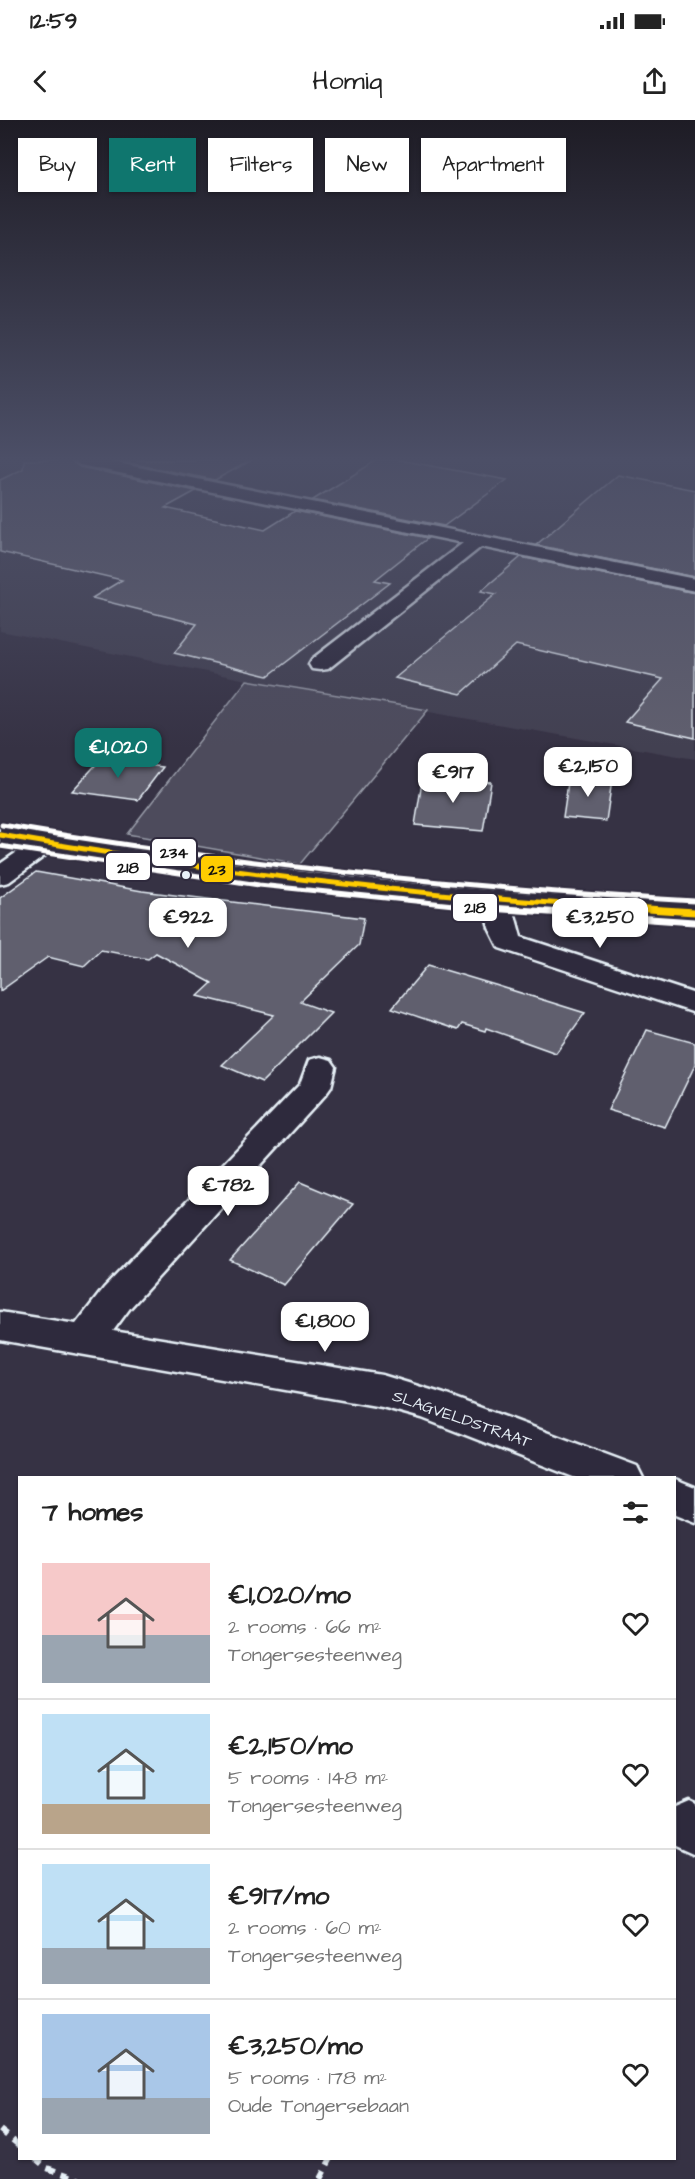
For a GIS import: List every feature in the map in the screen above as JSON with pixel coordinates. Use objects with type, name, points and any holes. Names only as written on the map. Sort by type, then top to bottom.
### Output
[{"type":"street","points":[[320,664],[458,556]]},
{"type":"street","points":[[556,556],[695,585]]},
{"type":"street","points":[[0,835],[151,861],[366,889],[695,912]]},
{"type":"street","points":[[0,876],[45,843]]},
{"type":"street","points":[[498,900],[503,928],[509,942],[695,1004]]},
{"type":"street","points":[[84,1341],[117,1298],[315,1087],[320,1067]]},
{"type":"street","name":"SLAGVELDSTRAAT","points":[[0,1326],[382,1391],[430,1405],[618,1476]]},
{"type":"street","points":[[676,1497],[695,1505]]},
{"type":"path","points":[[0,2130],[18,2144]]},
{"type":"path","points":[[37,2160],[46,2168],[79,2179]]},
{"type":"path","points":[[320,2179],[330,2160]]},
{"type":"shaded area","points":[[0,556],[695,556],[695,759],[247,680],[0,631]]},
{"type":"shaded area","points":[[247,680],[428,710],[300,864],[127,834]]},
{"type":"building","points":[[18,556],[405,556],[375,580],[390,583],[268,676],[174,653],[197,624],[92,598],[122,580]]},
{"type":"building","points":[[591,556],[695,556],[695,577]]},
{"type":"building","points":[[521,557],[695,593],[695,738],[625,722],[663,679],[516,645],[461,694],[395,678],[496,594],[481,591]]},
{"type":"building","points":[[101,759],[163,767],[138,800],[72,791]]},
{"type":"building","points":[[423,776],[491,782],[483,831],[415,825]]},
{"type":"building","points":[[569,776],[612,780],[606,821],[563,817]]},
{"type":"building","points":[[36,872],[142,891],[364,918],[359,945],[300,1002],[331,1013],[262,1082],[222,1065],[274,1015],[198,996],[212,983],[156,953],[148,959],[101,950],[84,966],[48,957],[0,991],[0,898]]},
{"type":"building","points":[[428,965],[585,1013],[556,1053],[486,1028],[485,1031],[462,1024],[458,1030],[392,1008]]},
{"type":"building","points":[[647,1030],[695,1043],[695,1065],[665,1127],[608,1110]]},
{"type":"building","points":[[300,1182],[353,1204],[284,1285],[230,1260]]},
{"type":"transit line","name":"234","points":[[2,825],[175,853],[347,874],[521,890],[695,901]]},
{"type":"transit line","name":"23","points":[[0,835],[173,863],[346,885],[520,901],[695,912]]},
{"type":"transit line","name":"218","points":[[0,846],[173,874],[346,895],[520,911],[694,922]]}]
